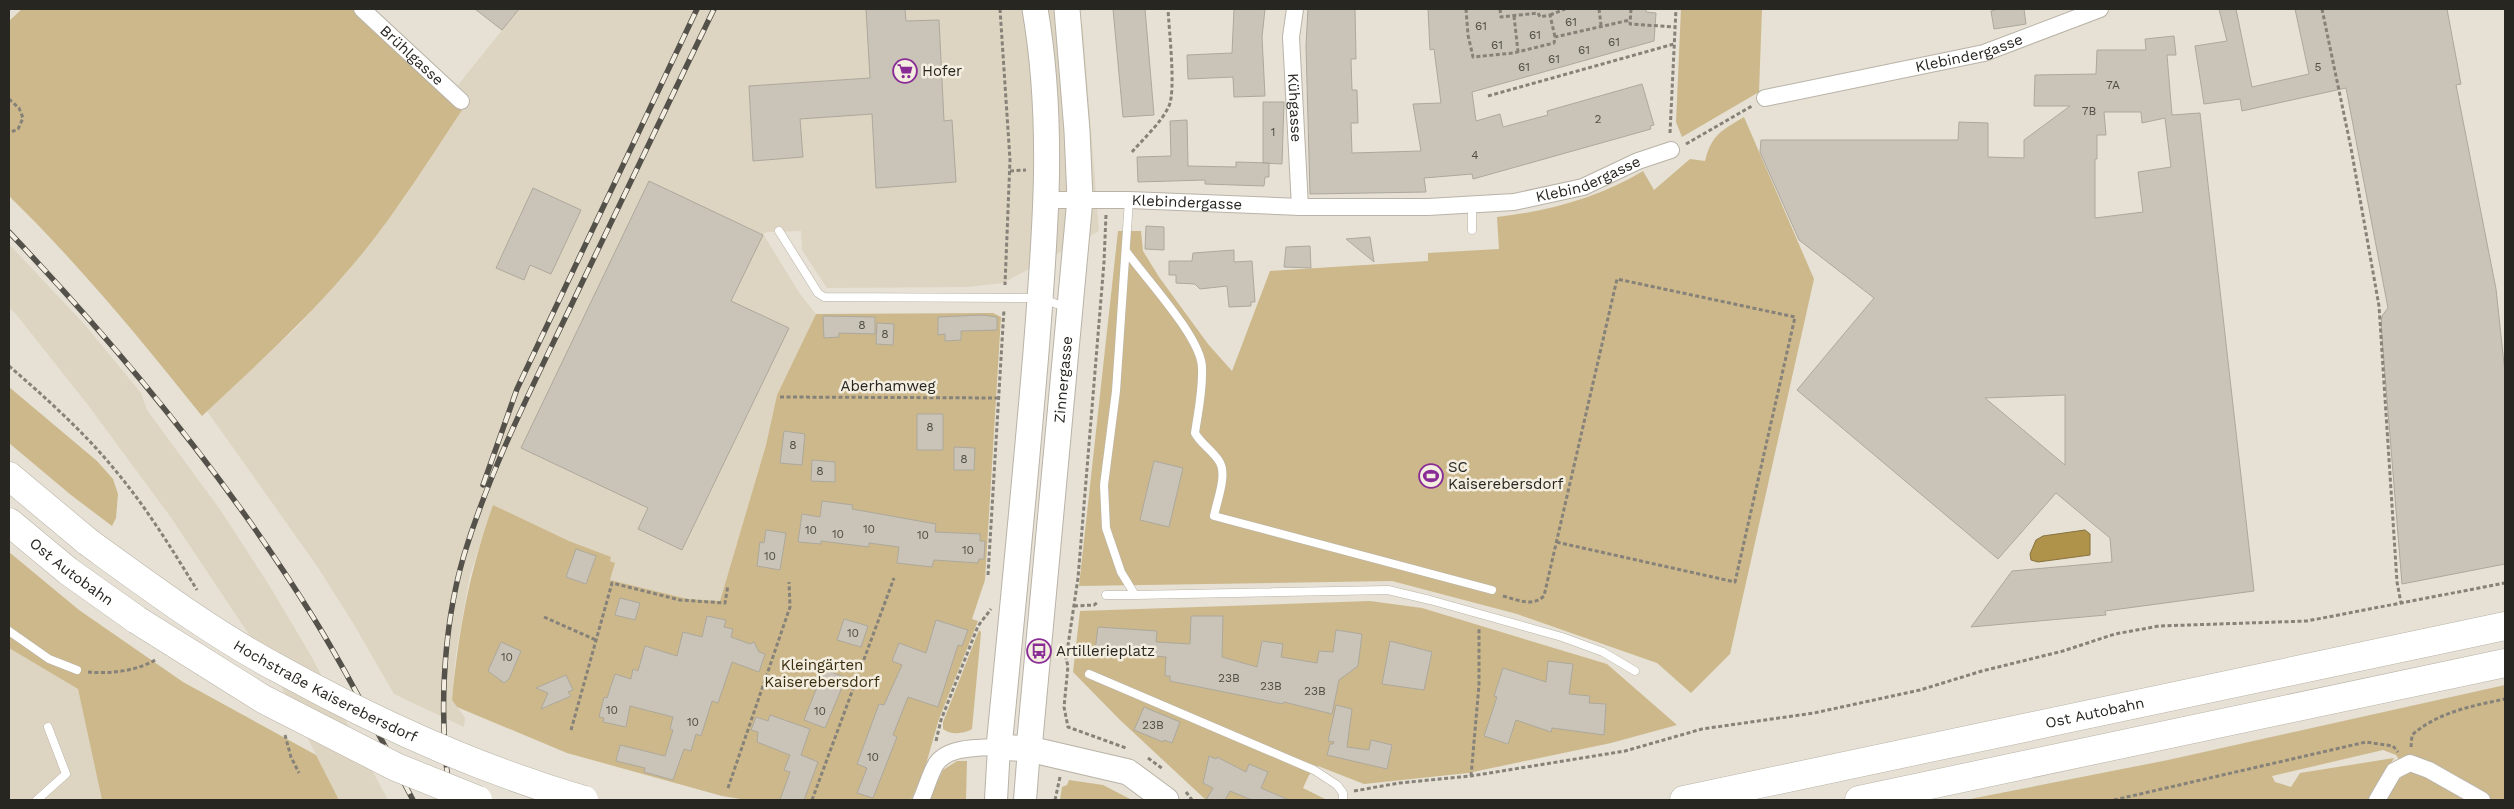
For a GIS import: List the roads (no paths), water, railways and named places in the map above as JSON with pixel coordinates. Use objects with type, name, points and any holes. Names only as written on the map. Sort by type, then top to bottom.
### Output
[{"type":"highway","name":"Hochstraße Kaiserebersdorf","points":[[9,476],[88,542],[160,595],[280,670],[411,736],[540,787],[584,800]]},
{"type":"highway","name":"Ost Autobahn","points":[[9,522],[68,571],[137,620],[263,699],[396,767],[478,800]]},
{"type":"highway","name":"Ost Autobahn","points":[[1684,800],[2505,626]]},
{"type":"highway","points":[[1859,800],[2505,663]]},
{"type":"main road","name":"Zinnergasse","points":[[998,747],[1018,554],[1048,200],[1048,135],[1035,9]]},
{"type":"main road","name":"Zinnergasse","points":[[1029,749],[1080,199],[1077,130],[1067,9]]},
{"type":"main road","points":[[996,800],[998,747],[1029,749],[1128,772],[1166,800]]},
{"type":"main road","points":[[1025,800],[1029,749]]},
{"type":"street","name":"Brühlgasse","points":[[362,9],[461,101]]},
{"type":"street","name":"Kühgasse","points":[[1295,9],[1291,37],[1300,207]]},
{"type":"street","name":"Klebindergasse","points":[[1765,98],[1984,53],[2100,9]]},
{"type":"street","name":"Klebindergasse","points":[[1048,200],[1129,200],[1300,207],[1428,207],[1514,202],[1583,186],[1638,161],[1671,150]]},
{"type":"street","points":[[922,800],[940,759],[951,753],[966,749],[998,747]]},
{"type":"street","points":[[2377,800],[2394,771],[2410,763],[2429,770],[2482,800]]},
{"type":"lane","points":[[1129,200],[1116,392],[1104,484],[1106,528],[1121,572],[1135,595]]},
{"type":"lane","points":[[1472,204],[1472,230]]},
{"type":"lane","points":[[779,232],[818,293],[824,297],[1040,298],[1070,308]]},
{"type":"lane","points":[[1126,251],[1191,336],[1200,353],[1202,368],[1195,433],[1200,442],[1219,461],[1223,471],[1214,516],[1492,590]]},
{"type":"lane","points":[[1106,595],[1388,590],[1479,614],[1603,652],[1635,671]]},
{"type":"lane","points":[[9,631],[49,659],[77,670]]},
{"type":"lane","points":[[1089,674],[1314,770],[1337,785],[1343,797]]},
{"type":"lane","points":[[37,800],[66,774],[48,726]]},
{"type":"railway","points":[[483,485],[517,389],[697,9]]},
{"type":"railway","points":[[451,800],[444,740],[444,677],[451,614],[464,555],[475,521],[502,453],[532,387],[714,9]]},
{"type":"railway","points":[[9,232],[132,369],[209,465],[245,515],[280,565],[340,662],[413,800]]},
{"type":"place","name":"Hofer","points":[[905,71]]},
{"type":"place","name":"SC Kaiserebersdorf","points":[[1431,476]]},
{"type":"place","name":"Artillerieplatz","points":[[1039,651]]},
{"type":"park label","name":"Kleingärten Kaiserebersdorf","points":[[822,674]]}]
